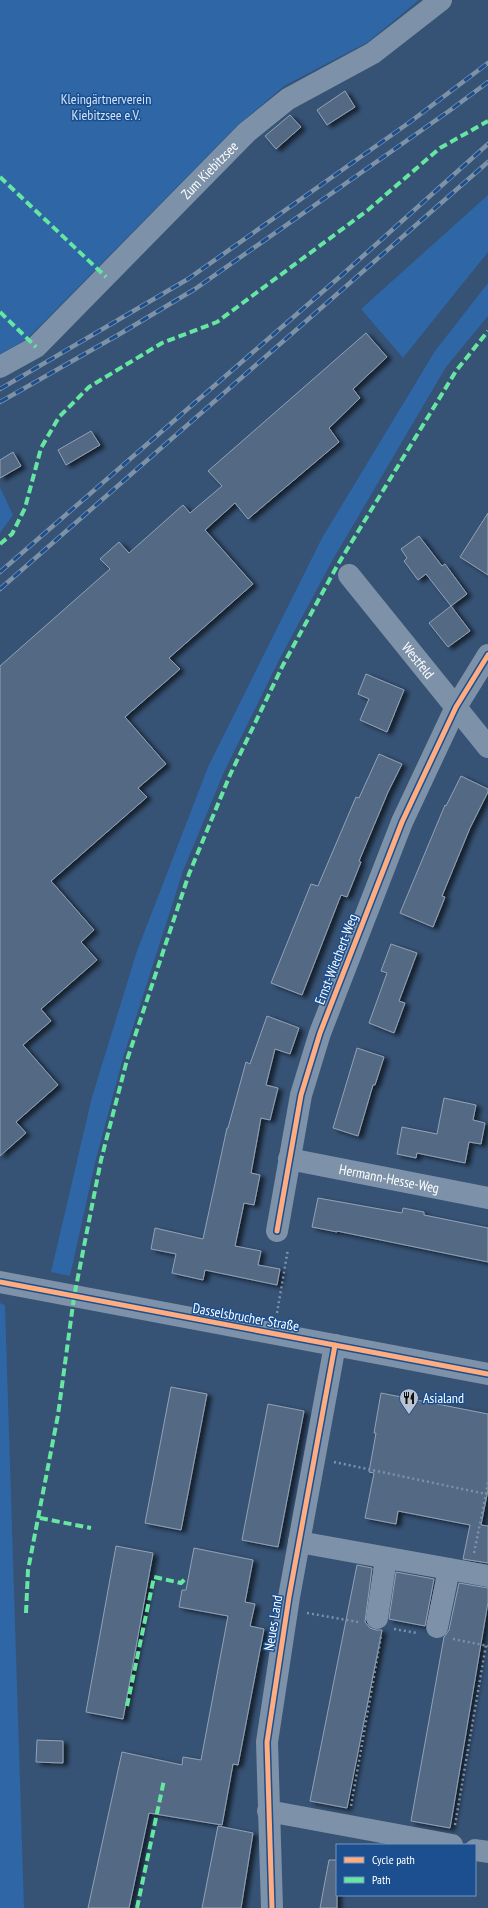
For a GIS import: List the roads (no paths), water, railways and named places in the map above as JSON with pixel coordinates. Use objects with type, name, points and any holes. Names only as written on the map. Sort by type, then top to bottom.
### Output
[{"type":"street","name":"Zum Kiebitzsee","points":[[0,367],[36,346],[247,132],[288,99],[373,53],[441,0]]},
{"type":"street","name":"Westfeld","points":[[349,575],[488,747]]},
{"type":"street","name":"Ernst-Wiechert-Weg","points":[[277,1231],[301,1095],[320,1033],[402,822],[456,707],[488,655]]},
{"type":"street","name":"Hermann-Hesse-Weg","points":[[289,1159],[488,1198]]},
{"type":"street","name":"Dasselsbrucher Straße","points":[[0,1282],[488,1374]]},
{"type":"street","name":"Neues Land","points":[[272,1908],[267,1742],[299,1542],[335,1345]]},
{"type":"street","points":[[299,1542],[488,1576]]},
{"type":"street","points":[[379,1626],[386,1558]]},
{"type":"street","points":[[437,1627],[448,1569]]},
{"type":"street","points":[[268,1811],[447,1844]]},
{"type":"street","points":[[476,1850],[488,1852]]},
{"type":"railway","points":[[0,389],[188,279],[410,122],[488,63]]},
{"type":"railway","points":[[0,402],[195,289],[488,82]]},
{"type":"railway","points":[[0,572],[343,274],[488,144]]},
{"type":"railway","points":[[0,589],[488,162]]},
{"type":"place","name":"Asialand","points":[[409,1415]]},
{"type":"park label","name":"Kleingärtnerverein Kiebitzsee e.V.","points":[[106,108]]}]
